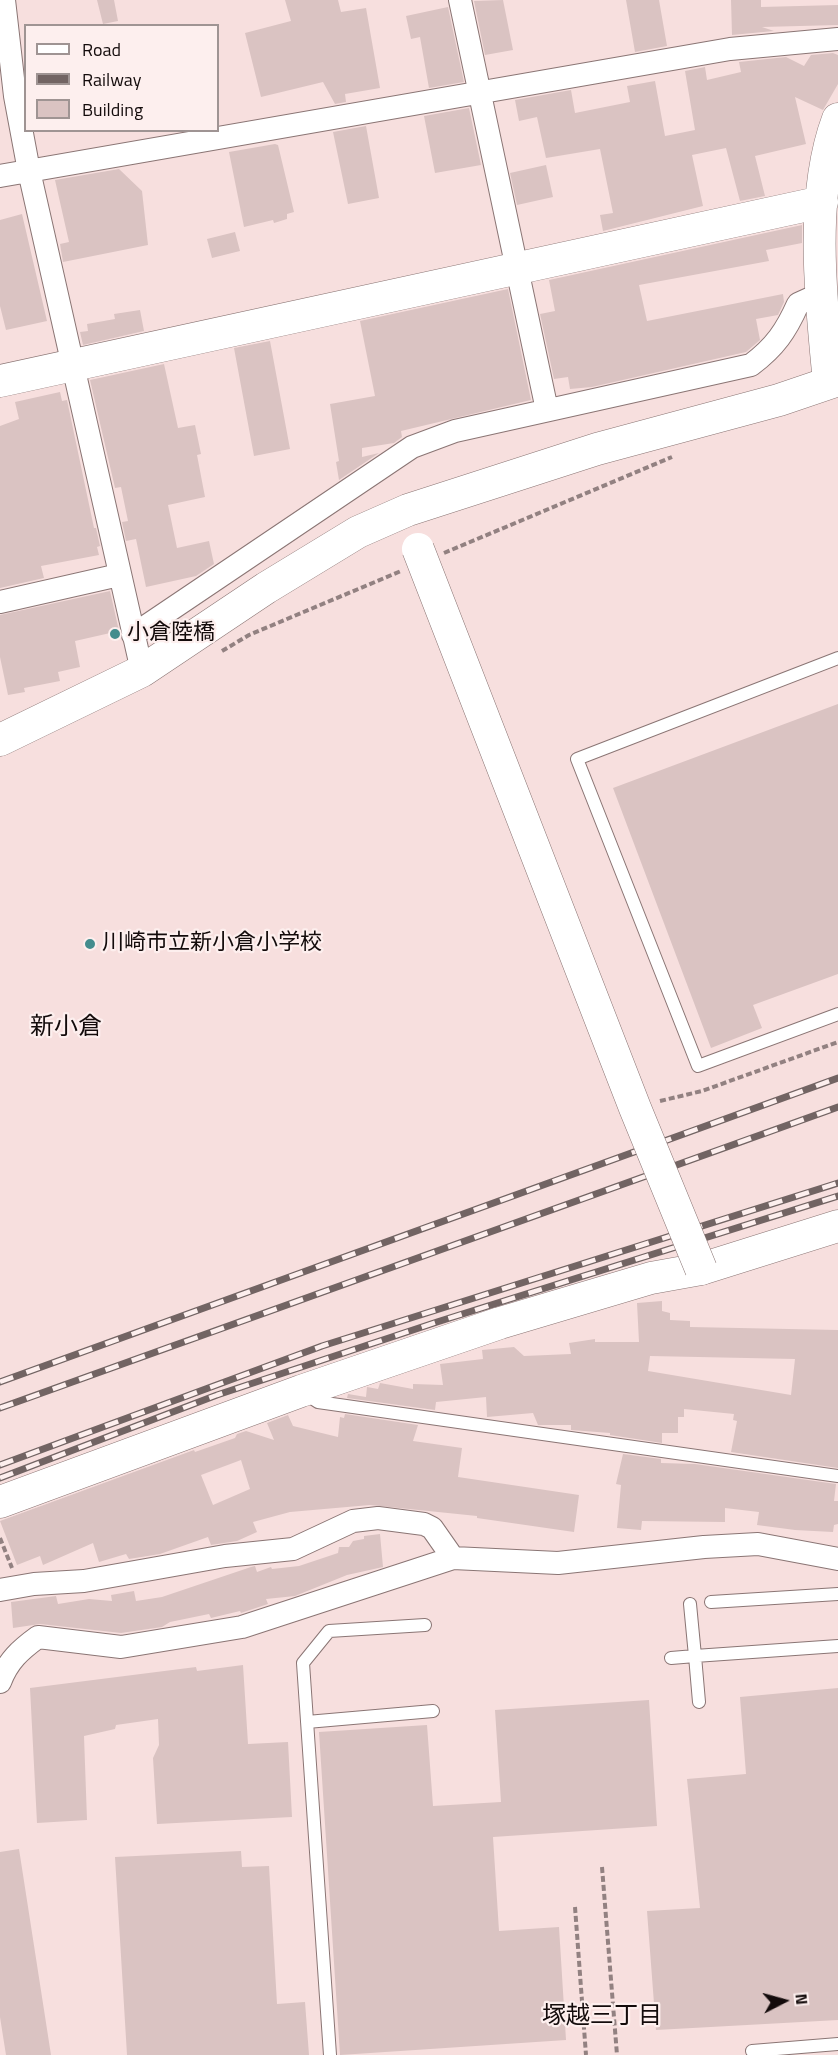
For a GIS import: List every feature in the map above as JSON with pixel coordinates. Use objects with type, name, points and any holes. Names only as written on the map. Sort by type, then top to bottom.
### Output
[{"type":"street","points":[[4,0],[15,96],[29,171],[142,671]]},
{"type":"street","points":[[460,0],[478,94],[518,267],[547,410]]},
{"type":"street","points":[[0,176],[730,49],[838,39]]},
{"type":"street","points":[[0,741],[142,671],[266,588],[349,537],[408,510],[597,450],[779,399],[834,381],[820,294],[822,202],[830,141],[838,119]]},
{"type":"street","points":[[0,381],[822,202]]},
{"type":"street","points":[[133,635],[412,447],[455,431],[750,365],[771,351],[798,304],[820,294]]},
{"type":"street","points":[[408,510],[418,549],[635,1108],[701,1269]]},
{"type":"street","points":[[0,602],[119,575]]},
{"type":"street","points":[[0,1502],[301,1391],[500,1323],[651,1278],[701,1269],[838,1226]]},
{"type":"street","points":[[8,1583],[34,1584],[94,1580],[225,1556],[293,1548],[354,1521],[378,1518],[424,1524],[432,1528],[453,1558]]},
{"type":"street","points":[[0,1682],[6,1667],[19,1650],[38,1637],[121,1647],[242,1627],[453,1558],[558,1563],[704,1547],[758,1544],[838,1559]]},
{"type":"lane","points":[[838,658],[577,759],[698,1066],[838,1014]]},
{"type":"lane","points":[[301,1391],[318,1402],[838,1476]]},
{"type":"lane","points":[[711,1602],[838,1594]]},
{"type":"lane","points":[[690,1604],[699,1702]]},
{"type":"lane","points":[[330,2055],[303,1663],[329,1631],[425,1625]]},
{"type":"lane","points":[[671,1658],[838,1646]]},
{"type":"lane","points":[[307,1722],[433,1711]]},
{"type":"lane","points":[[752,2051],[838,2044]]},
{"type":"path","points":[[653,1103],[702,1090],[838,1042]]},
{"type":"path","points":[[0,1538],[8,1583]]},
{"type":"path","points":[[602,1867],[617,2055]]},
{"type":"path","points":[[575,1907],[586,2055]]},
{"type":"building","points":[[97,0],[114,0],[118,21],[103,24]]},
{"type":"building","points":[[285,0],[338,0],[341,12],[366,8],[380,88],[345,94],[346,102],[335,104],[323,82],[261,97],[245,33],[291,21]]},
{"type":"building","points":[[503,0],[513,50],[485,55],[474,1]]},
{"type":"building","points":[[626,0],[659,0],[667,46],[635,52]]},
{"type":"building","points":[[731,0],[761,0],[761,7],[838,5],[838,25],[762,27],[774,31],[732,35]]},
{"type":"building","points":[[448,7],[464,82],[429,88],[420,37],[411,39],[406,16]]},
{"type":"building","points":[[833,53],[838,55],[838,84],[823,110],[795,97],[806,144],[755,156],[765,196],[740,201],[726,148],[692,155],[703,206],[603,231],[600,215],[613,213],[600,149],[546,158],[537,117],[519,121],[515,100],[571,90],[575,113],[630,102],[627,86],[655,81],[665,136],[695,130],[685,71],[705,67],[707,80],[741,72],[739,62],[786,57],[804,66],[811,55]]},
{"type":"building","points":[[469,108],[481,165],[435,173],[424,116]]},
{"type":"building","points":[[366,126],[379,198],[348,204],[333,132]]},
{"type":"building","points":[[278,145],[294,212],[287,214],[287,219],[274,223],[273,220],[244,227],[229,152]]},
{"type":"building","points":[[546,165],[553,197],[517,205],[510,173]]},
{"type":"building","points":[[119,169],[142,191],[148,245],[63,262],[60,244],[69,242],[55,180]]},
{"type":"building","points":[[22,214],[47,321],[6,330],[0,306],[0,220]]},
{"type":"building","points":[[802,225],[802,243],[766,250],[769,261],[639,285],[647,321],[783,294],[784,302],[778,315],[756,319],[760,340],[746,352],[592,387],[570,389],[568,377],[554,379],[540,314],[555,311],[549,280]]},
{"type":"building","points":[[235,232],[240,251],[212,258],[207,239]]},
{"type":"building","points":[[508,289],[531,400],[401,431],[402,437],[394,443],[362,448],[362,457],[379,453],[339,480],[336,462],[339,461],[330,404],[375,396],[360,321]]},
{"type":"building","points":[[140,310],[144,331],[83,345],[80,332],[88,331],[87,324],[115,319],[114,314]]},
{"type":"building","points":[[270,341],[290,449],[254,456],[234,348]]},
{"type":"building","points":[[164,364],[178,428],[195,425],[201,454],[197,455],[205,497],[168,505],[177,548],[209,541],[214,564],[196,576],[146,587],[136,539],[126,541],[122,522],[128,521],[121,487],[115,488],[90,380]]},
{"type":"building","points":[[60,392],[62,401],[67,400],[94,528],[96,528],[100,546],[97,547],[99,555],[41,566],[44,578],[0,588],[0,426],[19,419],[15,402]]},
{"type":"building","points":[[110,591],[119,631],[75,641],[80,667],[58,672],[60,681],[24,688],[25,692],[8,695],[0,657],[0,615]]},
{"type":"building","points":[[838,704],[838,974],[753,1005],[762,1028],[711,1048],[613,788]]},
{"type":"building","points":[[662,1301],[662,1311],[670,1313],[670,1320],[690,1321],[690,1327],[838,1330],[838,1468],[731,1452],[737,1421],[733,1420],[734,1414],[684,1409],[684,1417],[678,1417],[678,1433],[662,1433],[662,1443],[610,1435],[610,1433],[571,1430],[571,1425],[538,1425],[533,1413],[487,1417],[486,1397],[436,1402],[435,1410],[347,1398],[348,1394],[366,1397],[367,1387],[378,1389],[380,1383],[413,1389],[413,1384],[443,1385],[440,1364],[483,1359],[482,1350],[514,1347],[524,1356],[571,1354],[569,1343],[595,1339],[595,1342],[639,1342],[637,1303]],"holes":[[[650,1356],[795,1359],[791,1395],[648,1371]]]},
{"type":"building","points":[[345,1414],[418,1425],[413,1441],[462,1448],[458,1477],[579,1495],[574,1532],[477,1518],[477,1516],[370,1505],[290,1512],[253,1522],[257,1532],[237,1541],[211,1545],[208,1537],[160,1554],[129,1559],[126,1554],[99,1562],[93,1543],[43,1565],[40,1556],[17,1565],[0,1521],[194,1450],[195,1452],[235,1438],[237,1434],[246,1431],[274,1440],[267,1423],[288,1415],[293,1426],[338,1437],[340,1417],[344,1418]],"holes":[[[241,1460],[250,1489],[213,1505],[201,1475]]]},
{"type":"building","points":[[623,1454],[661,1459],[661,1463],[695,1464],[836,1484],[834,1501],[838,1501],[838,1524],[834,1525],[833,1532],[757,1525],[759,1512],[725,1508],[725,1522],[642,1521],[641,1530],[617,1528],[621,1485],[616,1484]]},
{"type":"building","points":[[380,1534],[383,1567],[347,1575],[295,1596],[266,1599],[268,1604],[241,1613],[240,1611],[211,1618],[209,1614],[170,1622],[162,1627],[121,1633],[40,1624],[13,1628],[11,1602],[56,1596],[58,1604],[89,1599],[112,1601],[111,1595],[134,1591],[136,1601],[162,1597],[255,1566],[257,1572],[271,1567],[272,1569],[299,1566],[338,1553],[339,1547],[349,1547],[353,1541],[364,1539],[364,1536]]},
{"type":"building","points":[[243,1665],[248,1744],[288,1742],[292,1817],[157,1824],[153,1758],[159,1745],[158,1719],[116,1725],[115,1729],[84,1736],[87,1820],[37,1823],[30,1688],[196,1667],[197,1671]]},
{"type":"building","points":[[838,1688],[838,2020],[656,2030],[647,1911],[700,1908],[687,1779],[746,1774],[740,1697]]},
{"type":"building","points":[[649,1700],[657,1826],[493,1837],[499,1931],[559,1927],[566,2040],[340,2055],[319,1732],[427,1725],[433,1806],[501,1802],[495,1710]]},
{"type":"building","points":[[19,1849],[51,2055],[6,2055],[0,2017],[0,1852]]},
{"type":"building","points":[[241,1851],[242,1867],[269,1866],[277,2004],[305,2002],[309,2055],[127,2055],[115,1857]]},
{"type":"railway","points":[[0,1382],[838,1078]]},
{"type":"railway","points":[[0,1408],[838,1107]]},
{"type":"railway","points":[[0,1465],[322,1346],[838,1183]]},
{"type":"railway","points":[[0,1478],[217,1395],[437,1322],[838,1196]]},
{"type":"place","name":"小倉陸橋","points":[[115,634]]},
{"type":"place","name":"川崎市立新小倉小学校","points":[[90,944]]},
{"type":"district","name":"新小倉","points":[[66,1028]]},
{"type":"district","name":"塚越三丁目","points":[[602,2017]]}]
